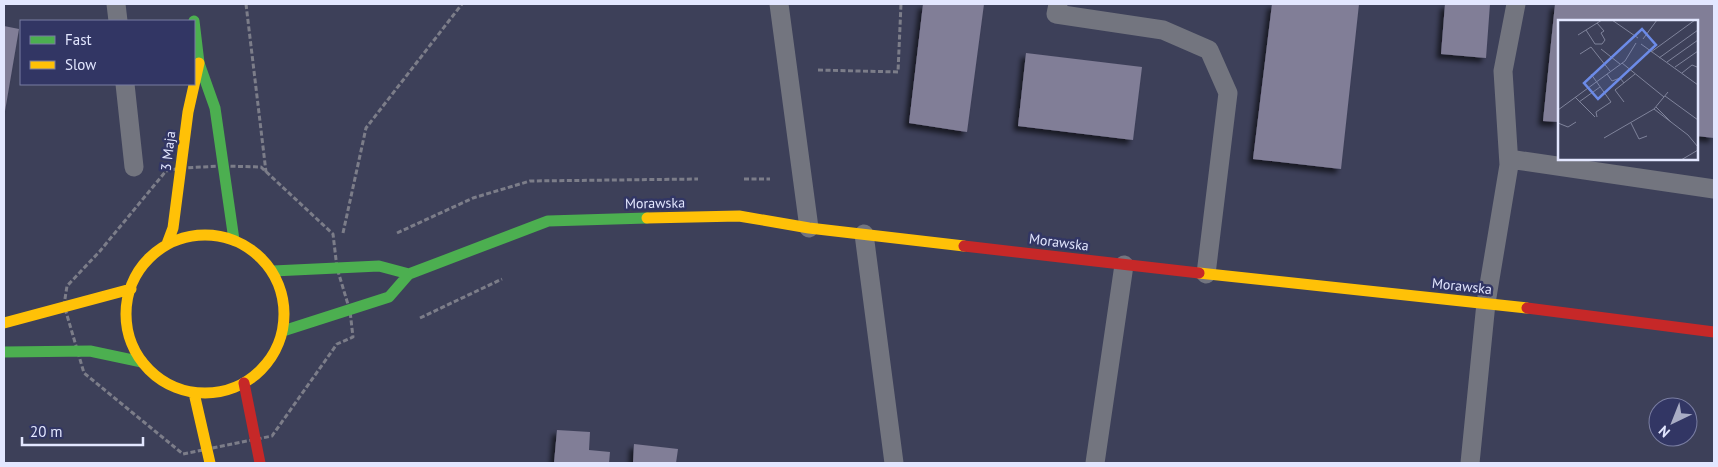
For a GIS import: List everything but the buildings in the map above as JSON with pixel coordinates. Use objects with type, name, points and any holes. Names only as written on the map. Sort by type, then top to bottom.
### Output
[{"type":"main road","name":"3 Maja","points":[[195,36],[198,63],[215,108],[234,240]]},
{"type":"main road","name":"3 Maja","points":[[195,78],[198,63]]},
{"type":"main road","name":"3 Maja","points":[[168,244],[173,228],[188,112],[194,85]]},
{"type":"main road","name":"Morawska","points":[[283,331],[350,311],[388,297],[409,274],[548,221],[739,216],[810,228],[1124,265],[1486,303],[1714,332]]},
{"type":"main road","points":[[212,234],[234,240],[254,250],[273,271],[281,286],[285,309],[283,331],[275,352],[262,370],[244,383],[223,391],[194,394],[158,378],[142,362],[132,343],[126,321],[128,298],[135,276],[149,257],[168,244],[190,236],[212,234]]},
{"type":"main road","points":[[273,271],[288,272],[379,266],[409,274]]},
{"type":"main road","points":[[4,323],[64,305],[131,289]]},
{"type":"main road","points":[[4,352],[76,348],[123,356],[142,362]]},
{"type":"main road","points":[[244,383],[260,463]]},
{"type":"main road","points":[[194,394],[210,463]]},
{"type":"lane","points":[[116,4],[118,20]]},
{"type":"lane","points":[[779,4],[810,228]]},
{"type":"lane","points":[[1058,4],[1056,14],[1162,30],[1209,50],[1228,93],[1206,274]]},
{"type":"lane","points":[[1470,463],[1486,303],[1509,159],[1503,71],[1516,4]]},
{"type":"lane","points":[[125,85],[134,167]]},
{"type":"lane","points":[[1509,159],[1714,189]]},
{"type":"lane","points":[[864,234],[894,463]]},
{"type":"lane","points":[[1095,463],[1124,265]]},
{"type":"path","points":[[246,4],[266,172]]},
{"type":"path","points":[[343,236],[366,128],[462,4]]},
{"type":"path","points":[[788,70],[898,72],[901,4]]},
{"type":"path","points":[[353,337],[350,311],[337,268],[333,234],[261,167],[223,166],[181,168],[166,171],[100,251],[67,286],[64,305],[84,373],[183,454],[272,436],[337,344],[362,335]]},
{"type":"path","points":[[415,319],[508,276]]},
{"type":"traffic: fast","points":[[195,29],[199,63],[215,108],[234,240]]},
{"type":"traffic: fast","points":[[283,331],[389,297],[409,274],[548,221],[647,218]]},
{"type":"traffic: fast","points":[[273,271],[379,266],[409,274]]},
{"type":"traffic: fast","points":[[4,352],[90,351],[142,362]]},
{"type":"traffic: slow","points":[[195,81],[199,63]]},
{"type":"traffic: slow","points":[[167,244],[173,228],[188,112],[194,85]]},
{"type":"traffic: slow","points":[[647,218],[739,216],[809,228],[964,246]]},
{"type":"traffic: slow","points":[[213,235],[228,238],[242,244],[261,258],[271,270],[281,291],[284,314],[281,337],[271,358],[261,370],[249,380],[228,390],[213,393],[197,393],[182,390],[161,380],[139,358],[127,329],[126,306],[129,291],[139,270],[161,248],[190,236],[213,235]]},
{"type":"traffic: slow","points":[[1199,273],[1527,308]]},
{"type":"traffic: slow","points":[[4,323],[131,289]]},
{"type":"traffic: slow","points":[[194,393],[210,463]]},
{"type":"traffic: jam","points":[[964,246],[1199,273]]},
{"type":"traffic: jam","points":[[1527,308],[1714,332]]},
{"type":"traffic: jam","points":[[244,383],[260,463]]}]
